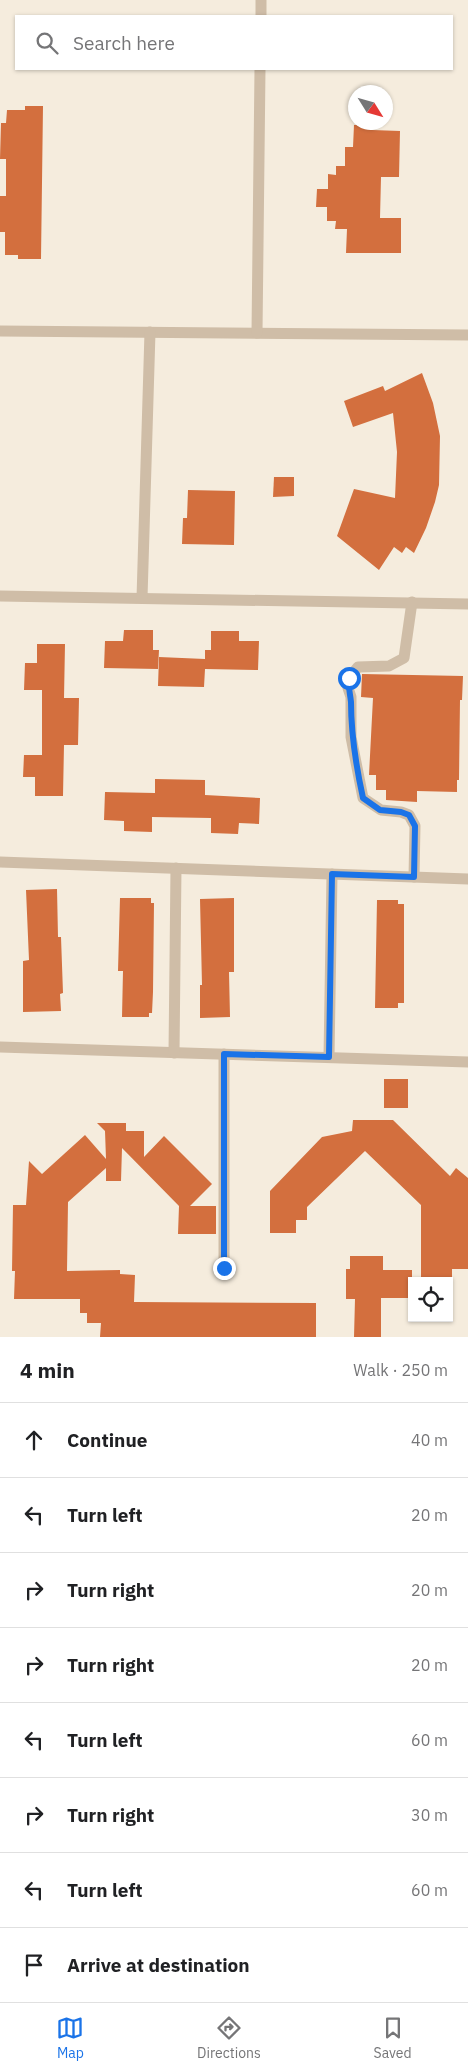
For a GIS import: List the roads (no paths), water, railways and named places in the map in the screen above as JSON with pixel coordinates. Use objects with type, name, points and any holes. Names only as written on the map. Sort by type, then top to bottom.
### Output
[{"type":"lane","points":[[260,15],[261,0]]},
{"type":"lane","points":[[257,333],[260,70]]},
{"type":"lane","points":[[0,331],[468,335]]},
{"type":"lane","points":[[142,598],[150,332]]},
{"type":"lane","points":[[0,596],[468,604]]},
{"type":"lane","points":[[412,602],[404,658],[389,666],[358,666],[349,678],[348,688],[351,737],[363,798],[380,810],[401,812],[409,815],[415,826],[414,877]]},
{"type":"lane","points":[[0,862],[468,879]]},
{"type":"lane","points":[[174,1053],[176,868]]},
{"type":"lane","points":[[329,1057],[332,874]]},
{"type":"lane","points":[[0,1047],[468,1062]]},
{"type":"lane","points":[[224,1054],[224,1268]]}]
